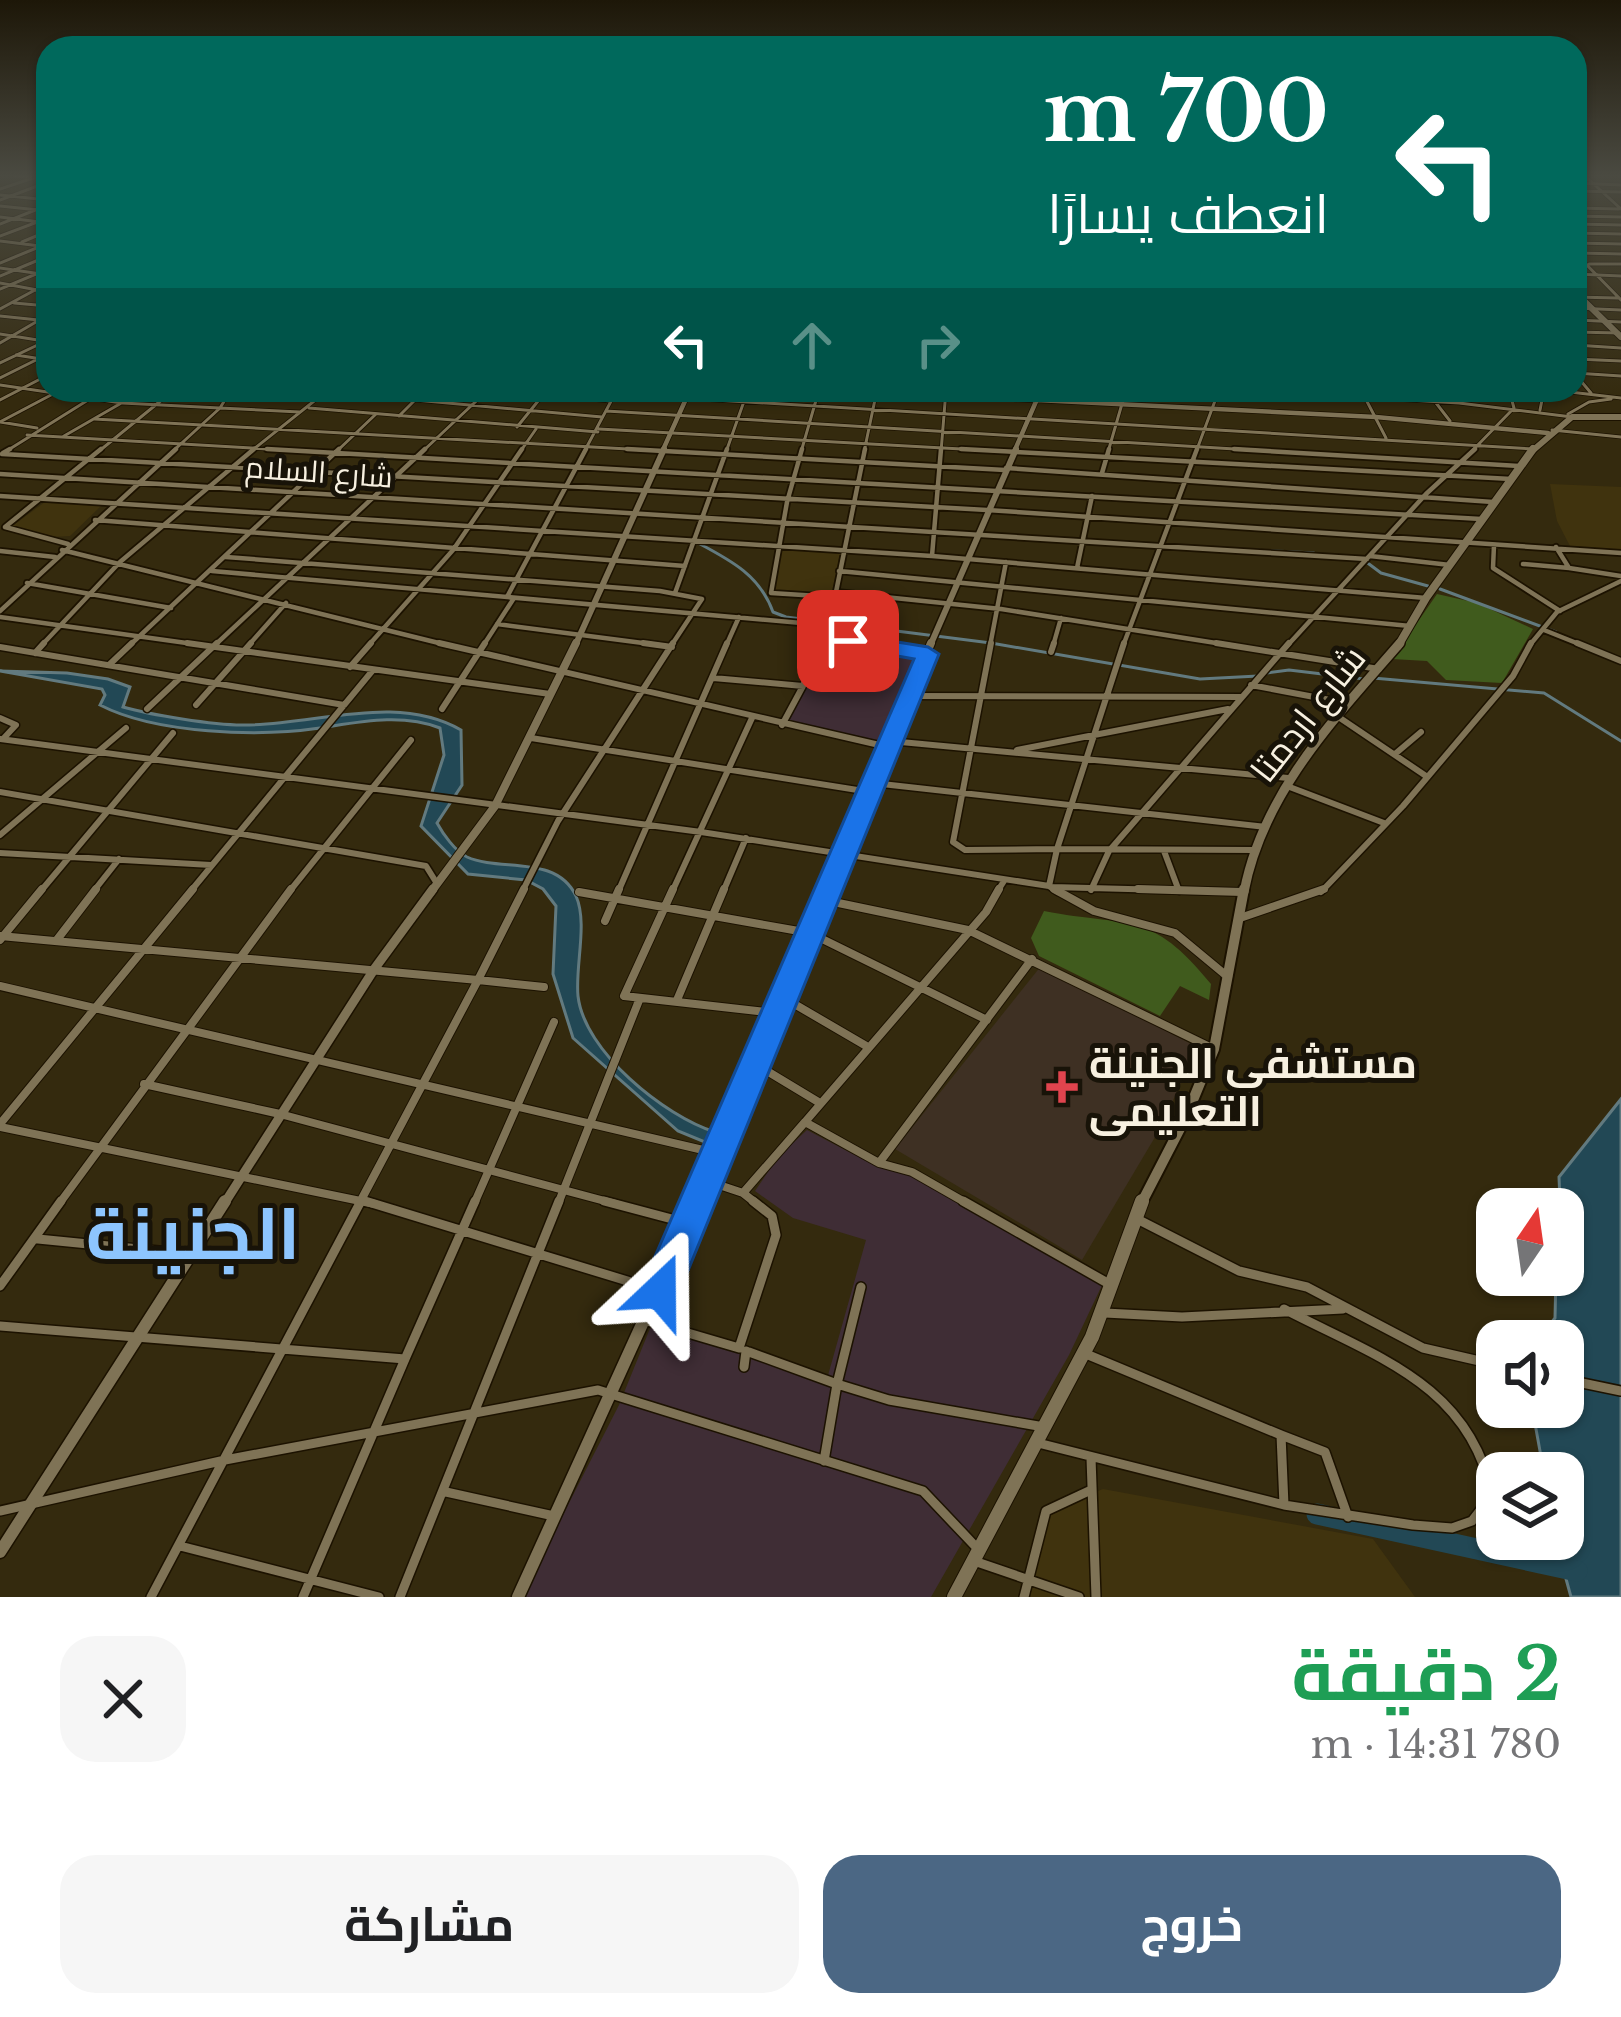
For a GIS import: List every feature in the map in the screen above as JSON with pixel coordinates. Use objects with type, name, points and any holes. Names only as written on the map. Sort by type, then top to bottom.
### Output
[{"type":"main road","points":[[1587,305],[1619,334]]},
{"type":"main road","points":[[1568,417],[1621,417]]},
{"type":"main road","name":"شارع اردمتا","points":[[954,1597],[1084,1353],[1134,1217],[1186,1117],[1214,1049],[1242,892],[1286,782],[1413,626],[1426,598],[1519,466],[1568,417]]},
{"type":"street","points":[[0,266],[32,251]]},
{"type":"street","points":[[1587,253],[1621,254]]},
{"type":"street","points":[[0,254],[16,256]]},
{"type":"street","points":[[0,283],[14,270],[36,261]]},
{"type":"street","points":[[1587,264],[1621,264]]},
{"type":"street","points":[[1587,265],[1620,299]]},
{"type":"street","points":[[0,266],[36,274]]},
{"type":"street","points":[[10,285],[36,275]]},
{"type":"street","points":[[1587,275],[1621,276]]},
{"type":"street","points":[[0,283],[34,290]]},
{"type":"street","points":[[1608,287],[1621,287]]},
{"type":"street","points":[[0,308],[34,290]]},
{"type":"street","points":[[1587,296],[1620,299]]},
{"type":"street","points":[[11,303],[36,304]]},
{"type":"street","points":[[1587,309],[1621,310]]},
{"type":"street","points":[[0,316],[36,320]]},
{"type":"street","points":[[1587,320],[1621,322]]},
{"type":"street","points":[[0,343],[36,322]]},
{"type":"street","points":[[1587,333],[1619,334]]},
{"type":"street","points":[[0,334],[36,339]]},
{"type":"street","points":[[0,363],[36,346]]},
{"type":"street","points":[[1587,347],[1621,348]]},
{"type":"street","points":[[16,355],[36,359]]},
{"type":"street","points":[[0,381],[36,360]]},
{"type":"street","points":[[1587,360],[1621,361]]},
{"type":"street","points":[[1587,375],[1621,376]]},
{"type":"street","points":[[0,381],[36,390]]},
{"type":"street","points":[[0,400],[36,381]]},
{"type":"street","points":[[1587,388],[1591,393]]},
{"type":"street","points":[[1587,393],[1621,399]]},
{"type":"street","points":[[1443,402],[1568,417],[1589,402],[1621,399]]},
{"type":"street","points":[[0,422],[37,402]]},
{"type":"street","points":[[1,454],[83,402]]},
{"type":"street","points":[[114,402],[376,414],[536,429],[1510,479]]},
{"type":"street","points":[[158,402],[5,528],[120,562],[782,725],[889,744],[1010,751],[1286,782],[1384,823]]},
{"type":"street","points":[[0,614],[55,556],[224,402]]},
{"type":"street","points":[[35,653],[120,562],[178,509],[313,402]]},
{"type":"street","points":[[399,416],[413,402]]},
{"type":"street","points":[[434,402],[1519,466]]},
{"type":"street","points":[[147,709],[476,402]]},
{"type":"street","points":[[517,427],[537,402]]},
{"type":"street","points":[[442,709],[497,624],[610,402]]},
{"type":"street","points":[[0,1552],[376,968],[495,806],[582,632],[685,402]]},
{"type":"street","points":[[675,592],[742,402],[1533,449]]},
{"type":"street","points":[[816,402],[787,502],[771,593],[948,602],[1379,670]]},
{"type":"street","points":[[782,725],[803,686],[835,595],[874,402]]},
{"type":"street","points":[[932,556],[945,402]]},
{"type":"street","points":[[518,1597],[689,1224],[1035,402]]},
{"type":"street","points":[[1114,402],[1621,436]]},
{"type":"street","points":[[1049,886],[1108,696],[1214,402]]},
{"type":"street","points":[[1368,402],[1386,438]]},
{"type":"street","points":[[1432,402],[1450,421]]},
{"type":"street","points":[[1512,402],[1514,408]]},
{"type":"street","points":[[1540,411],[1542,402]]},
{"type":"street","points":[[63,437],[122,403]]},
{"type":"street","points":[[1102,475],[1123,403]]},
{"type":"street","points":[[1091,890],[1109,850],[1251,685],[1426,494],[1514,408]]},
{"type":"street","points":[[110,664],[376,414]]},
{"type":"street","points":[[94,419],[1006,469],[1497,502]]},
{"type":"street","points":[[0,422],[37,428]]},
{"type":"street","points":[[350,667],[452,550],[536,429]]},
{"type":"street","points":[[27,435],[1485,520]]},
{"type":"street","points":[[0,445],[13,446]]},
{"type":"street","points":[[1,454],[987,510],[1621,553]]},
{"type":"street","name":"شارع السلام","points":[[0,474],[1450,565]]},
{"type":"street","points":[[0,496],[967,558],[1426,598]]},
{"type":"street","points":[[1077,568],[1092,496]]},
{"type":"street","points":[[95,520],[685,566]]},
{"type":"street","points":[[0,522],[9,524]]},
{"type":"street","points":[[1494,545],[1492,568],[1560,610]]},
{"type":"street","points":[[1556,547],[1569,568]]},
{"type":"street","points":[[0,551],[55,556]]},
{"type":"street","points":[[151,1597],[478,980],[531,867],[702,599],[675,592],[226,557]]},
{"type":"street","points":[[1006,562],[960,792],[956,847],[1255,850]]},
{"type":"street","points":[[1523,564],[1621,579]]},
{"type":"street","points":[[212,571],[824,625]]},
{"type":"street","points":[[839,572],[1413,626]]},
{"type":"street","points":[[1235,920],[1320,893],[1513,676],[1560,610],[1621,579]]},
{"type":"street","points":[[27,583],[171,608]]},
{"type":"street","points":[[196,705],[286,603]]},
{"type":"street","points":[[0,614],[139,638],[550,694]]},
{"type":"street","points":[[604,921],[739,617]]},
{"type":"street","points":[[1051,652],[1061,619]]},
{"type":"street","points":[[497,624],[672,646]]},
{"type":"street","points":[[1544,630],[1621,661]]},
{"type":"street","points":[[822,638],[928,654]]},
{"type":"street","points":[[0,647],[344,705]]},
{"type":"street","points":[[374,670],[0,1125],[359,1199],[660,1291]]},
{"type":"street","points":[[713,678],[803,686]]},
{"type":"street","points":[[1251,685],[1346,703]]},
{"type":"street","points":[[909,697],[1242,697]]},
{"type":"street","points":[[1010,751],[1232,709]]},
{"type":"street","points":[[1337,716],[1426,776]]},
{"type":"street","points":[[0,718],[16,724],[1,739]]},
{"type":"street","points":[[752,718],[624,996],[778,1013]]},
{"type":"street","points":[[0,835],[126,728]]},
{"type":"street","points":[[1395,754],[1421,732]]},
{"type":"street","points":[[1,937],[173,733]]},
{"type":"street","points":[[531,738],[871,787],[960,792],[1265,827]]},
{"type":"street","points":[[1,739],[746,838],[1004,881],[1091,890],[1242,892]]},
{"type":"street","points":[[0,1286],[236,958],[411,740]]},
{"type":"street","points":[[0,792],[426,866],[439,881]]},
{"type":"street","points":[[677,1001],[746,838]]},
{"type":"street","points":[[1164,850],[1179,891]]},
{"type":"street","points":[[0,853],[212,865]]},
{"type":"street","points":[[56,941],[119,859]]},
{"type":"street","points":[[742,1193],[986,912],[1004,881]]},
{"type":"street","points":[[1049,886],[1088,913],[1168,930],[1228,977]]},
{"type":"street","points":[[579,892],[810,933],[987,1020]]},
{"type":"street","points":[[824,900],[968,930],[1214,1049]]},
{"type":"street","points":[[1,937],[544,987]]},
{"type":"street","points":[[879,1163],[1032,959]]},
{"type":"street","points":[[0,986],[719,1154]]},
{"type":"street","points":[[400,1597],[542,1253],[640,998]]},
{"type":"street","points":[[784,998],[868,1047]]},
{"type":"street","points":[[303,1597],[460,1227],[519,1107],[554,1022]]},
{"type":"street","points":[[757,1065],[820,1102]]},
{"type":"street","points":[[144,1084],[280,1114],[689,1224]]},
{"type":"street","points":[[805,1122],[879,1163],[913,1172],[1112,1286]]},
{"type":"street","points":[[707,1181],[742,1193],[777,1222],[744,1350],[744,1367]]},
{"type":"street","points":[[1134,1217],[1239,1271],[1307,1287],[1424,1348],[1476,1360]]},
{"type":"street","points":[[38,1239],[189,1254]]},
{"type":"street","points":[[824,1461],[861,1287]]},
{"type":"street","points":[[1038,1443],[1348,1517],[1452,1528],[1472,1521],[1490,1504],[1487,1469],[1450,1404],[1434,1390],[1284,1309]]},
{"type":"street","points":[[1102,1313],[1181,1317],[1347,1309]]},
{"type":"street","points":[[647,1321],[890,1400],[1046,1427]]},
{"type":"street","points":[[0,1326],[405,1359]]},
{"type":"street","points":[[1084,1353],[1324,1452],[1348,1517]]},
{"type":"street","points":[[1584,1383],[1621,1391]]},
{"type":"street","points":[[0,1511],[475,1410],[575,1393],[615,1392],[923,1491],[977,1556],[1028,1583],[1078,1597]]},
{"type":"street","points":[[1281,1436],[1283,1505]]},
{"type":"street","points":[[1091,1458],[1096,1597]]},
{"type":"street","points":[[1024,1597],[1046,1511],[1091,1490]]},
{"type":"street","points":[[446,1492],[556,1516]]},
{"type":"street","points":[[180,1546],[379,1597]]},
{"type":"shaded area","points":[[1550,484],[1621,487],[1621,550],[1570,546],[1557,521]]},
{"type":"shaded area","points":[[45,502],[101,506],[70,536],[50,537],[11,527]]},
{"type":"shaded area","points":[[780,548],[841,550],[831,596],[773,592]]},
{"type":"shaded area","points":[[828,639],[921,654],[884,742],[784,724]]},
{"type":"shaded area","name":"مستشفي الجنينة التعليمى","points":[[1041,966],[1197,1047],[1161,1127],[1082,1260],[895,1149]]},
{"type":"shaded area","points":[[807,1130],[870,1163],[916,1177],[1103,1283],[1069,1355],[931,1597],[521,1597],[619,1405],[651,1326],[827,1379],[866,1240],[793,1218],[755,1191],[778,1157]]},
{"type":"shaded area","points":[[1103,1489],[1373,1539],[1415,1597],[1020,1597],[1048,1512]]},
{"type":"green space","points":[[1437,594],[1477,603],[1533,629],[1502,683],[1446,680],[1427,661],[1392,659]]},
{"type":"green space","points":[[1044,911],[1154,932],[1211,984],[1209,1000],[1180,986],[1160,1016],[1039,956],[1031,938]]},
{"type":"water","points":[[0,671],[108,679],[130,687],[123,707],[199,721],[269,724],[382,712],[436,719],[461,730],[462,785],[437,823],[467,857],[542,869],[567,883],[576,896],[581,919],[578,996],[595,1038],[651,1096],[715,1132],[712,1145],[678,1131],[573,1038],[553,974],[556,906],[543,889],[526,880],[468,874],[421,826],[444,755],[440,728],[395,720],[295,731],[208,731],[123,715],[100,705],[105,695],[102,689]]},
{"type":"water","points":[[1621,1099],[1621,1597],[1571,1597],[1561,1560],[1584,1560],[1584,1452],[1540,1452],[1536,1428],[1584,1428],[1584,1320],[1553,1320],[1556,1296],[1584,1296],[1584,1188],[1559,1188],[1559,1177]]},
{"type":"waterway","points":[[700,544],[744,571],[773,612],[786,617],[991,643],[1200,679],[1258,676]]},
{"type":"waterway","points":[[1252,550],[1314,553]]},
{"type":"waterway","points":[[1365,561],[1381,573],[1428,586]]},
{"type":"waterway","points":[[1440,589],[1556,632]]},
{"type":"waterway","points":[[1267,673],[1289,670],[1364,679]]},
{"type":"waterway","points":[[1373,678],[1544,693],[1621,741]]},
{"type":"waterway","points":[[1317,1514],[1577,1571]]},
{"type":"place","name":"مستشفي الجنينة التعليمى","points":[[1062,1087]]},
{"type":"district","name":"الجنينة","points":[[193,1233]]},
{"type":"route","points":[[660,1291],[928,654],[848,641]]}]
